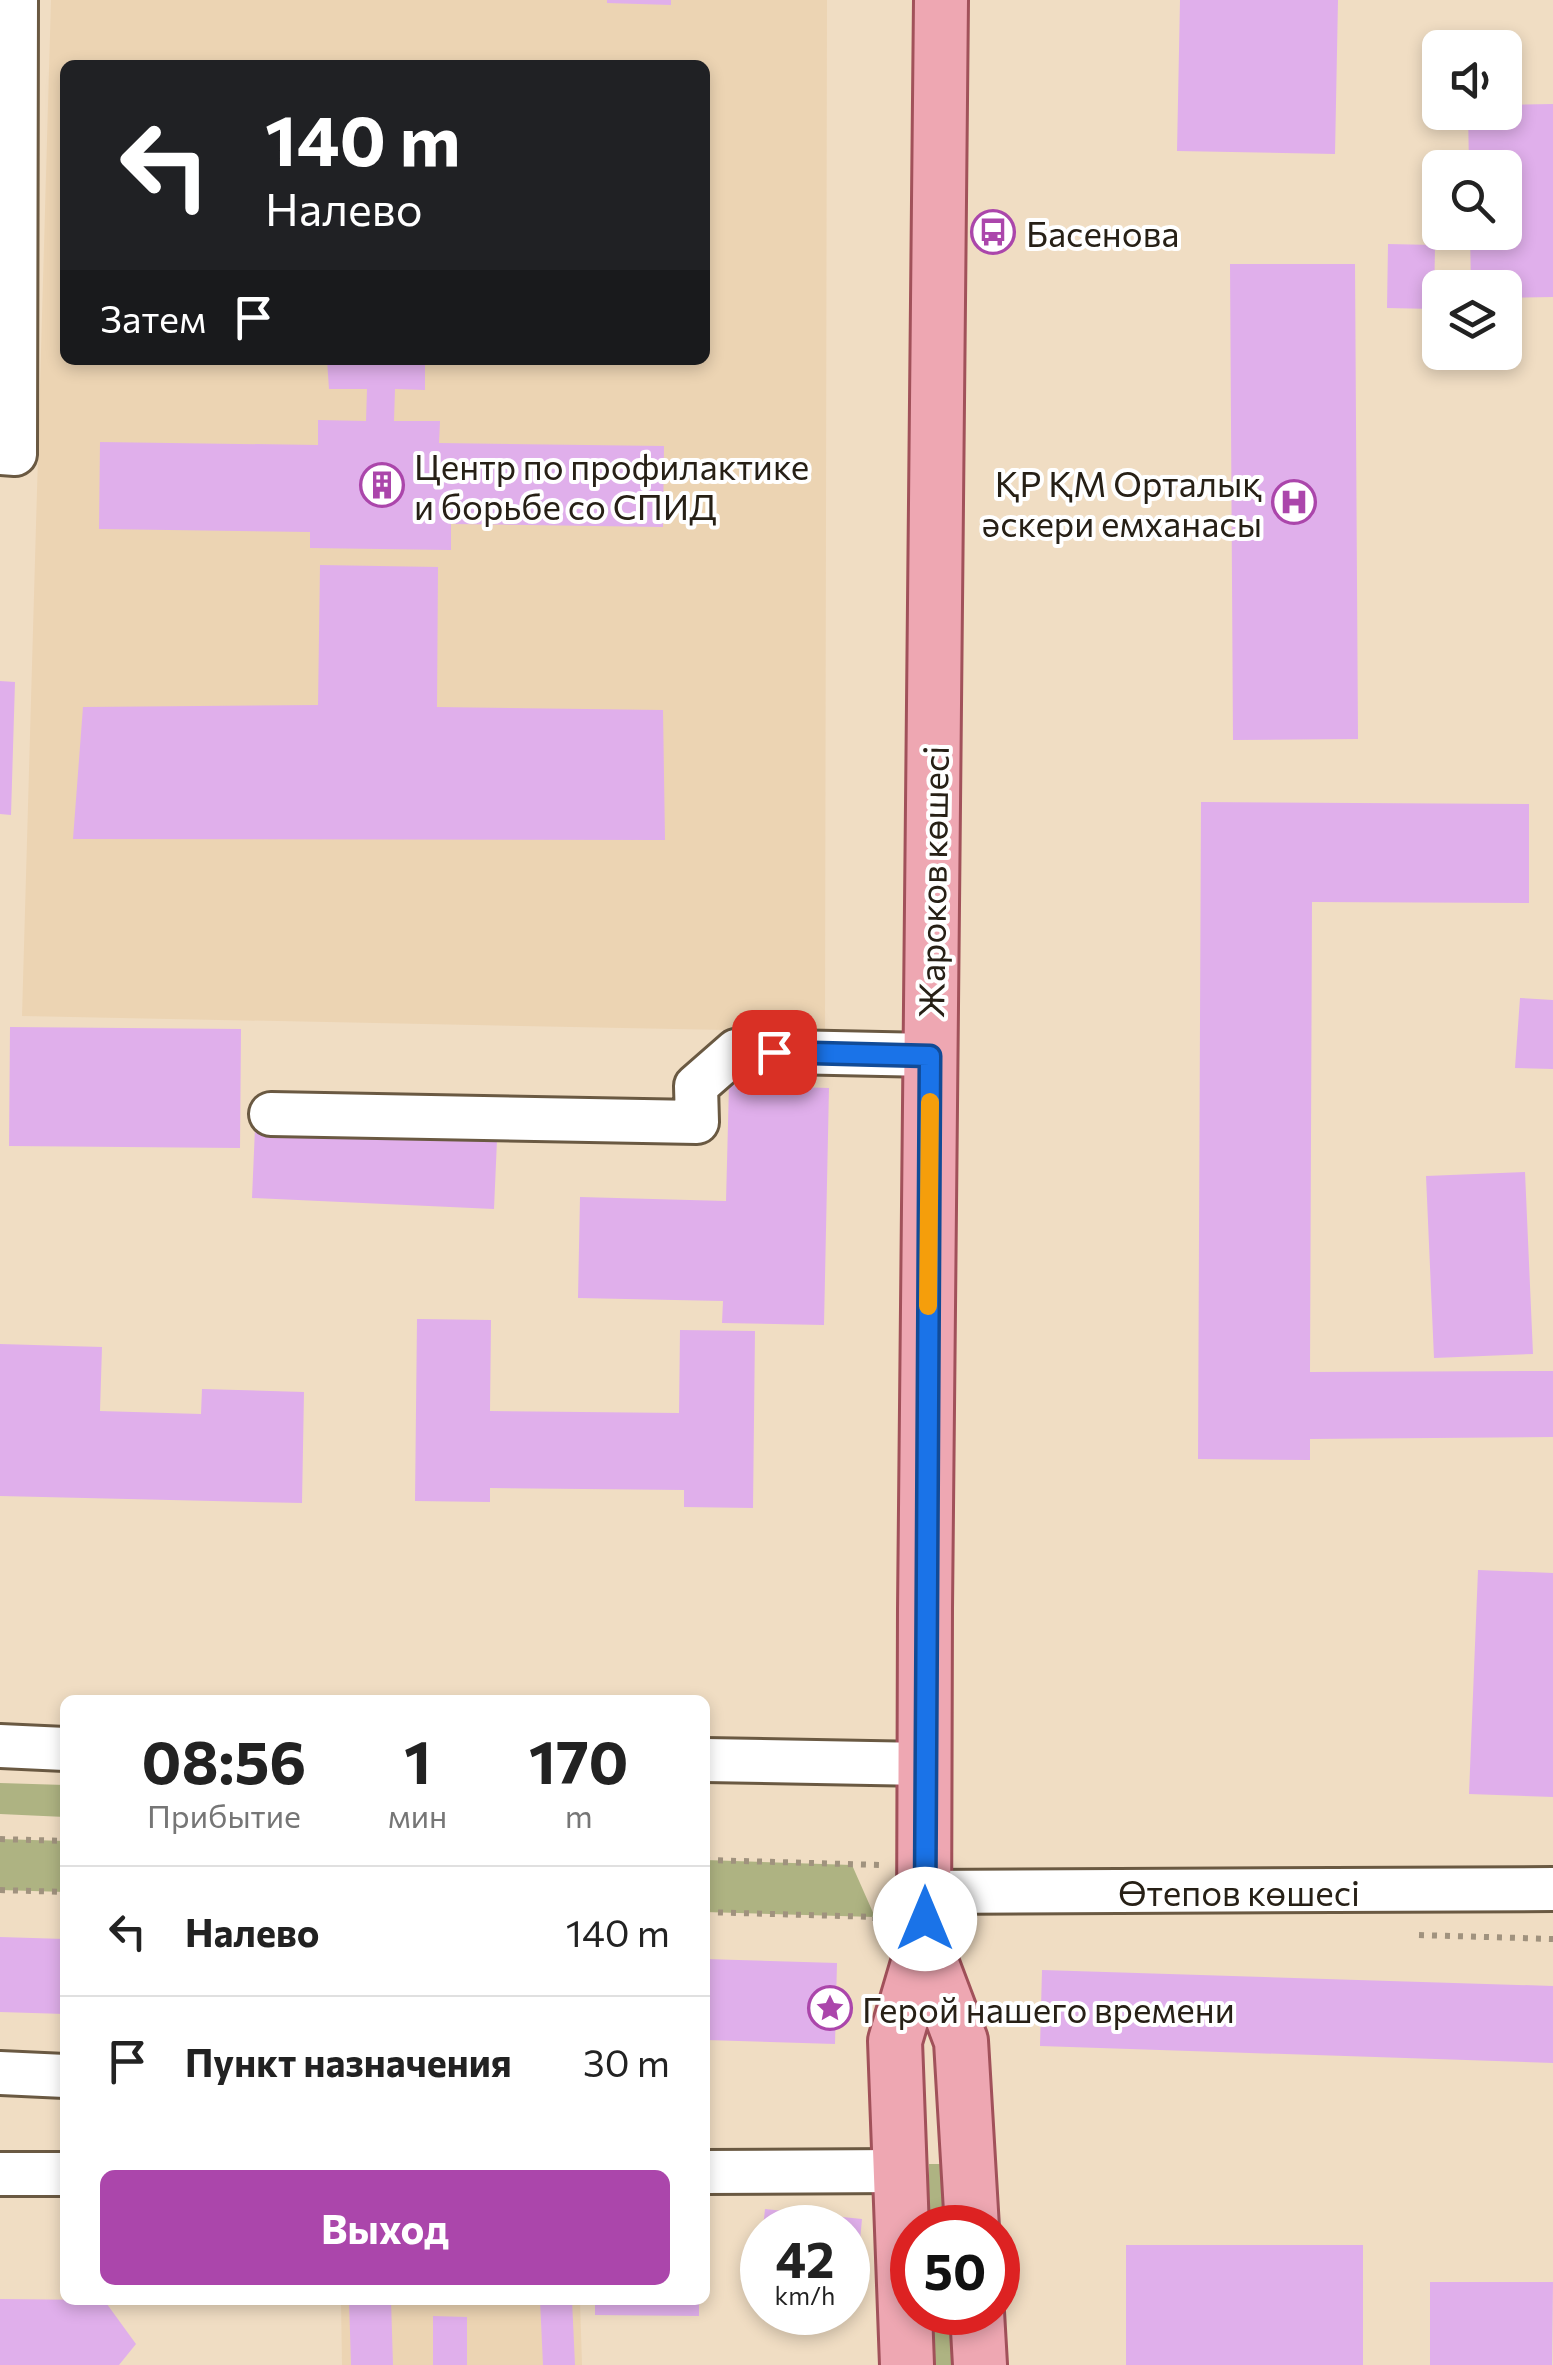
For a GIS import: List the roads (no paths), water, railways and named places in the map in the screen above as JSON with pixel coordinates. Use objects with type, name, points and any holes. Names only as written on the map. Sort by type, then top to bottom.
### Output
[{"type":"main road","name":"Жароков көшесі","points":[[907,2365],[895,2041],[924,1943],[926,1892],[941,0]]},
{"type":"main road","name":"Жароков көшесі","points":[[924,1943],[961,2041],[971,2205]]},
{"type":"main road","points":[[978,2335],[980,2365]]},
{"type":"street","points":[[0,453],[15,454],[16,0]]},
{"type":"street","points":[[271,1114],[697,1122],[696,1086],[736,1051],[930,1056]]},
{"type":"street","points":[[0,1746],[60,1748]]},
{"type":"street","points":[[710,1760],[925,1764]]},
{"type":"street","name":"Өтепов көшесі","points":[[926,1892],[1553,1888]]},
{"type":"street","points":[[0,2074],[60,2076]]},
{"type":"street","points":[[710,2172],[899,2171]]},
{"type":"street","points":[[0,2174],[60,2174]]},
{"type":"place","name":"Басенова","points":[[993,232]]},
{"type":"place","name":"Центр по профилактике и борьбе со СПИД","points":[[382,485]]},
{"type":"place","name":"ҚР ҚМ Орталық әскери емханасы","points":[[1294,502]]},
{"type":"place","name":"Герой нашего времени","points":[[830,2008]]}]
